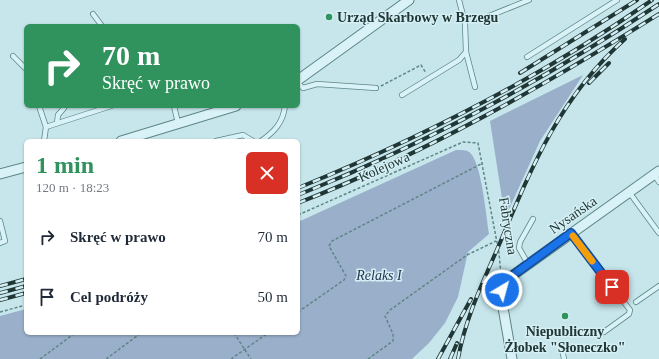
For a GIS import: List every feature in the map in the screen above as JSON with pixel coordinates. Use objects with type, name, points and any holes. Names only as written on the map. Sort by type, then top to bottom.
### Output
[{"type":"street","points":[[300,79],[409,0]]},
{"type":"street","points":[[127,139],[229,108]]},
{"type":"street","points":[[0,174],[24,168]]},
{"type":"street","name":"Nysańska","points":[[505,284],[509,278],[571,233],[630,192],[657,176]]},
{"type":"street","points":[[505,284],[502,290],[502,302],[512,359]]},
{"type":"lane","points":[[459,0],[465,23],[466,52],[475,87]]},
{"type":"lane","points":[[489,16],[529,0]]},
{"type":"lane","points":[[527,58],[617,0]]},
{"type":"lane","points":[[93,14],[100,24]]},
{"type":"lane","points":[[402,95],[459,60],[466,52]]},
{"type":"lane","points":[[13,56],[24,67]]},
{"type":"lane","points":[[300,85],[303,88],[317,84],[376,88]]},
{"type":"lane","points":[[40,108],[46,127],[44,139]]},
{"type":"lane","points":[[57,123],[58,115],[64,108]]},
{"type":"lane","points":[[46,127],[105,108]]},
{"type":"lane","points":[[174,108],[178,123]]},
{"type":"lane","points":[[264,139],[272,133],[281,122],[284,108]]},
{"type":"lane","points":[[225,139],[243,135],[250,139]]},
{"type":"lane","points":[[630,192],[659,233]]},
{"type":"lane","points":[[528,264],[519,248],[520,242],[533,219]]},
{"type":"lane","points":[[0,221],[5,241],[0,243]]},
{"type":"lane","points":[[571,233],[630,310],[629,314],[604,332]]},
{"type":"lane","points":[[636,302],[659,286]]},
{"type":"lane","points":[[562,349],[564,359]]},
{"type":"path","points":[[376,88],[421,65],[429,78]]},
{"type":"path","name":"Kolejowa","points":[[300,214],[463,142],[478,143]]},
{"type":"path","name":"Fabryczna","points":[[478,143],[483,163],[500,272],[505,284]]},
{"type":"path","points":[[300,311],[344,280],[346,276],[329,246],[332,241],[483,163]]},
{"type":"path","points":[[368,359],[393,340],[393,334],[385,316],[390,310],[467,255],[496,240]]},
{"type":"path","points":[[0,312],[24,306]]},
{"type":"path","points":[[40,359],[72,335]]},
{"type":"path","points":[[106,359],[138,335]]},
{"type":"path","points":[[235,335],[251,359]]},
{"type":"path","points":[[231,359],[265,335]]},
{"type":"green space","points":[[583,75],[540,141],[505,218],[490,121]]},
{"type":"green space","name":"Relaks I","points":[[456,150],[465,150],[472,155],[481,181],[489,234],[468,252],[458,297],[445,323],[429,343],[412,359],[0,359],[0,316],[24,310],[24,335],[300,335],[300,221]]},
{"type":"railway","points":[[520,73],[637,0]]},
{"type":"railway","points":[[300,187],[390,148],[480,104],[525,80],[611,28],[652,0]]},
{"type":"railway","points":[[300,194],[392,154],[484,108],[573,58],[659,4]]},
{"type":"railway","points":[[300,202],[391,163],[483,117],[572,67],[659,14]]},
{"type":"railway","points":[[458,359],[465,330],[475,301],[536,160],[565,109],[602,61],[625,39]]},
{"type":"railway","points":[[589,83],[609,63]]},
{"type":"railway","points":[[0,286],[24,280]]},
{"type":"railway","points":[[0,293],[24,287]]},
{"type":"railway","points":[[0,300],[24,294]]},
{"type":"railway","points":[[438,359],[471,299]]},
{"type":"railway","points":[[450,359],[457,343]]},
{"type":"slow traffic","points":[[573,236],[592,261]]},
{"type":"place","name":"Urząd Skarbowy w Brzegu","points":[[329,17]]},
{"type":"place","name":"Niepubliczny Żłobek \"Słoneczko\"","points":[[565,316]]},
{"type":"route","points":[[502,290],[509,278],[571,233],[612,287]]}]
